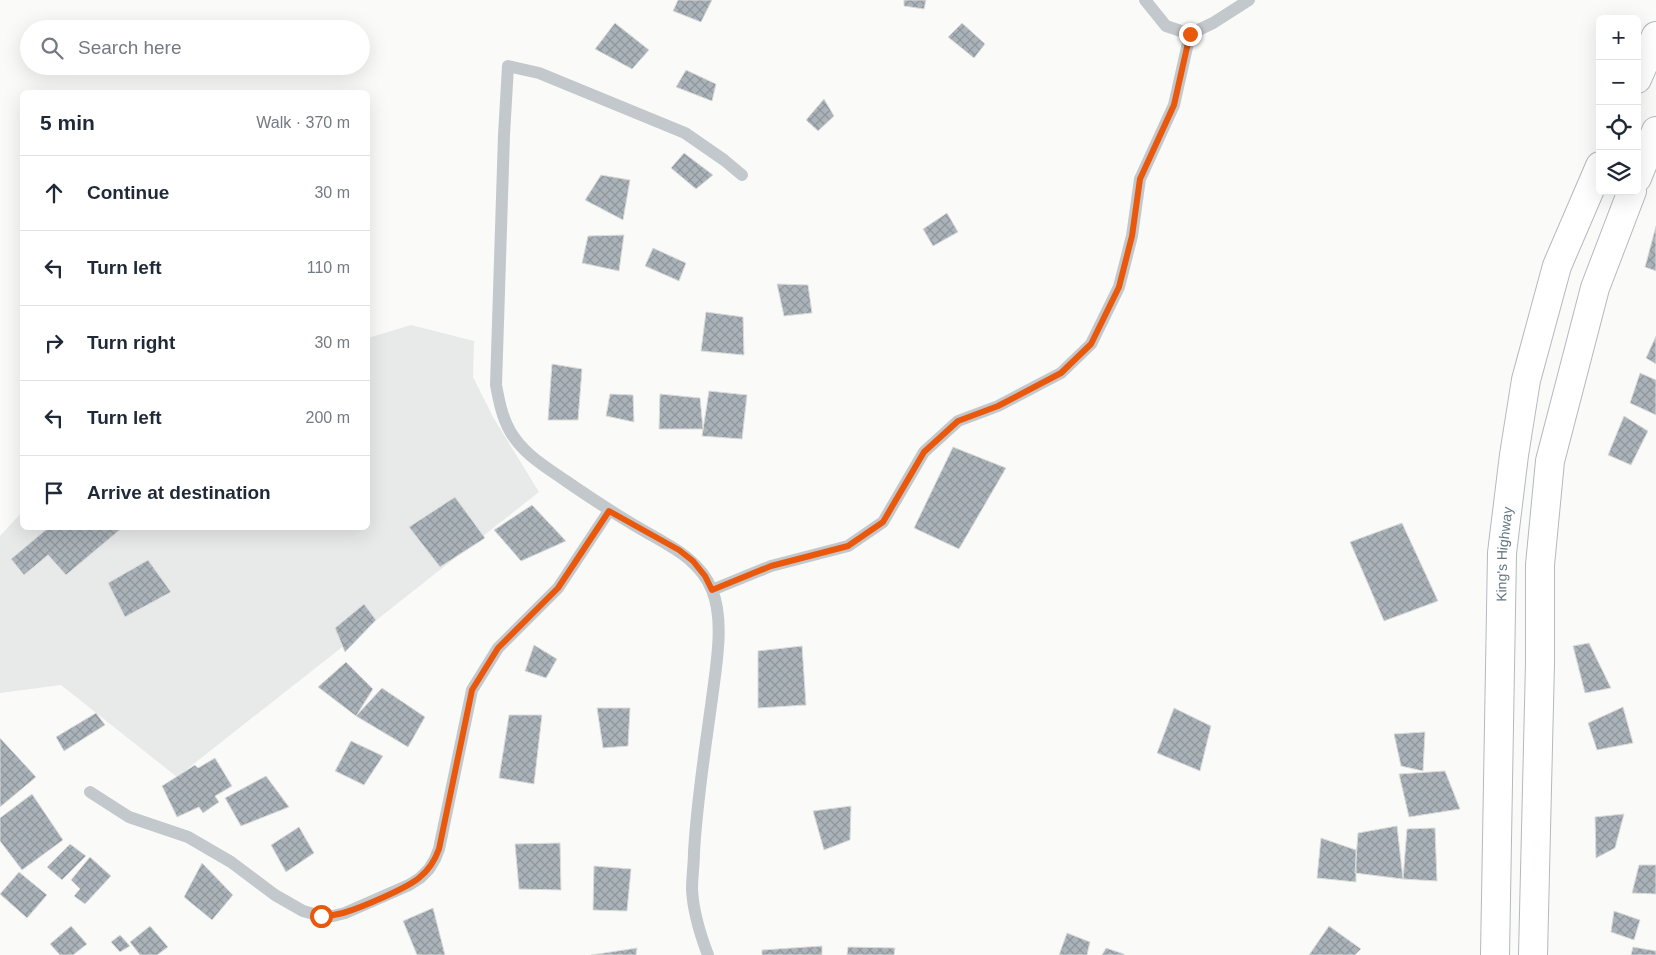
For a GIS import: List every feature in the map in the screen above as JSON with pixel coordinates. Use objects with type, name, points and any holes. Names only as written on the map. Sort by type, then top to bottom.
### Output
[{"type":"highway","points":[[1641,70],[1656,36]]},
{"type":"highway","points":[[1641,168],[1656,131]]},
{"type":"highway","name":"King's Highway","points":[[1495,955],[1502,553],[1514,455],[1526,380],[1558,266],[1596,176]]},
{"type":"highway","points":[[1533,955],[1540,663],[1540,566],[1550,462],[1595,288],[1630,195]]},
{"type":"lane","points":[[1145,0],[1166,26],[1190,34],[1213,23],[1249,0]]},
{"type":"lane","points":[[712,590],[771,566],[848,546],[883,522],[924,452],[958,421],[998,406],[1061,373],[1091,344],[1119,287],[1132,236],[1140,179],[1174,105],[1190,34]]},
{"type":"lane","points":[[708,955],[700,933],[692,890],[696,822],[719,649],[717,606],[705,576],[693,561],[679,550],[609,511],[534,458],[510,432],[503,417],[496,385],[503,144],[508,66],[539,73],[685,133],[742,175]]},
{"type":"lane","points":[[90,792],[129,817],[188,837],[231,862],[275,895],[312,915],[333,916],[345,913],[409,885],[429,869],[439,849],[472,690],[498,648],[558,588],[609,511]]},
{"type":"shaded area","points":[[411,325],[474,341],[473,377],[493,417],[539,492],[177,777],[61,685],[0,693],[0,536],[20,514],[20,530],[370,530],[370,337]]},
{"type":"building","points":[[678,0],[712,0],[701,22],[673,11]]},
{"type":"building","points":[[904,0],[926,0],[924,9],[904,6]]},
{"type":"building","points":[[615,23],[649,50],[632,69],[595,49]]},
{"type":"building","points":[[962,23],[985,44],[974,58],[948,37]]},
{"type":"building","points":[[686,70],[716,84],[712,101],[676,87]]},
{"type":"building","points":[[824,99],[834,116],[818,131],[806,120]]},
{"type":"building","points":[[684,153],[713,175],[696,189],[671,168]]},
{"type":"building","points":[[601,175],[630,180],[623,220],[585,200]]},
{"type":"building","points":[[947,213],[958,232],[933,246],[923,229]]},
{"type":"building","points":[[1656,226],[1656,271],[1645,267]]},
{"type":"building","points":[[624,235],[619,271],[582,263],[588,236]]},
{"type":"building","points":[[653,248],[686,263],[679,281],[645,266]]},
{"type":"building","points":[[777,284],[808,285],[812,313],[784,316]]},
{"type":"building","points":[[706,312],[743,317],[744,355],[701,351]]},
{"type":"building","points":[[1656,336],[1656,364],[1646,358]]},
{"type":"building","points":[[552,364],[582,369],[578,420],[548,420]]},
{"type":"building","points":[[1640,373],[1656,380],[1656,415],[1630,403]]},
{"type":"building","points":[[709,391],[747,395],[742,439],[702,436]]},
{"type":"building","points":[[610,394],[633,395],[634,422],[606,416]]},
{"type":"building","points":[[660,394],[700,398],[703,429],[659,429]]},
{"type":"building","points":[[1624,416],[1648,431],[1631,465],[1608,455]]},
{"type":"building","points":[[953,447],[1006,468],[959,549],[914,528]]},
{"type":"building","points":[[455,497],[485,538],[440,567],[409,527]]},
{"type":"building","points":[[532,505],[566,541],[521,561],[494,530]]},
{"type":"building","points":[[1402,523],[1438,601],[1384,621],[1350,542]]},
{"type":"building","points":[[46,530],[120,530],[66,575],[48,555],[24,575],[11,559]]},
{"type":"building","points":[[148,560],[171,592],[125,617],[108,583]]},
{"type":"building","points":[[364,604],[376,620],[345,652],[335,628]]},
{"type":"building","points":[[1589,643],[1611,688],[1585,693],[1573,646]]},
{"type":"building","points":[[534,645],[557,659],[546,678],[525,671]]},
{"type":"building","points":[[802,646],[806,705],[758,708],[758,651]]},
{"type":"building","points":[[346,662],[373,689],[356,716],[318,687]]},
{"type":"building","points":[[382,688],[425,717],[408,747],[356,716]]},
{"type":"building","points":[[1623,707],[1633,743],[1597,750],[1588,723]]},
{"type":"building","points":[[597,708],[630,708],[628,746],[603,748]]},
{"type":"building","points":[[1174,708],[1211,726],[1200,771],[1157,753]]},
{"type":"building","points":[[96,713],[105,725],[64,751],[56,737]]},
{"type":"building","points":[[509,715],[542,715],[534,784],[499,778]]},
{"type":"building","points":[[1425,732],[1423,771],[1401,766],[1394,734]]},
{"type":"building","points":[[0,738],[36,777],[0,807]]},
{"type":"building","points":[[351,741],[383,756],[364,785],[335,771]]},
{"type":"building","points":[[215,758],[232,786],[215,796],[219,802],[203,813],[199,807],[177,817],[162,786],[195,765],[198,768]]},
{"type":"building","points":[[1445,771],[1460,809],[1409,817],[1399,774]]},
{"type":"building","points":[[266,776],[289,807],[241,826],[225,798]]},
{"type":"building","points":[[32,794],[63,840],[22,870],[0,841],[0,818]]},
{"type":"building","points":[[851,806],[850,840],[824,850],[813,811]]},
{"type":"building","points":[[1624,814],[1615,848],[1596,858],[1595,817]]},
{"type":"building","points":[[1397,826],[1403,879],[1355,873],[1358,833]]},
{"type":"building","points":[[299,827],[314,853],[286,872],[271,845]]},
{"type":"building","points":[[1435,828],[1437,881],[1403,879],[1407,829]]},
{"type":"building","points":[[1321,838],[1356,850],[1356,882],[1317,878]]},
{"type":"building","points":[[560,843],[561,890],[519,889],[515,844]]},
{"type":"building","points":[[70,844],[86,856],[62,880],[47,867]]},
{"type":"building","points":[[90,857],[111,876],[85,904],[74,896],[80,889],[71,880]]},
{"type":"building","points":[[202,863],[233,895],[212,920],[184,897]]},
{"type":"building","points":[[1639,865],[1656,865],[1656,894],[1632,893]]},
{"type":"building","points":[[594,866],[631,869],[627,911],[593,910]]},
{"type":"building","points":[[19,872],[47,895],[27,918],[0,894]]},
{"type":"building","points":[[433,908],[445,955],[417,955],[403,921]]},
{"type":"building","points":[[1614,911],[1640,920],[1634,940],[1611,932]]},
{"type":"building","points":[[71,926],[87,944],[73,955],[60,955],[50,944]]},
{"type":"building","points":[[150,926],[168,947],[157,955],[140,955],[130,942]]},
{"type":"building","points":[[1329,926],[1361,949],[1355,955],[1309,955]]},
{"type":"building","points":[[1067,933],[1090,942],[1087,955],[1059,955]]},
{"type":"building","points":[[120,935],[130,946],[120,952],[111,942]]},
{"type":"building","points":[[822,946],[822,955],[762,955],[762,950]]},
{"type":"building","points":[[848,947],[895,948],[894,955],[847,955]]},
{"type":"building","points":[[1633,947],[1656,951],[1656,955],[1631,955]]},
{"type":"building","points":[[637,948],[636,955],[591,955]]},
{"type":"building","points":[[1106,948],[1124,954],[1124,955],[1102,955]]},
{"type":"route","points":[[321,916],[345,913],[409,885],[429,869],[439,849],[472,690],[498,648],[558,588],[609,511],[679,550],[693,561],[705,576],[712,590],[771,566],[848,546],[883,522],[924,452],[958,421],[998,406],[1061,373],[1091,344],[1119,287],[1132,236],[1140,179],[1174,105],[1190,34]]}]
